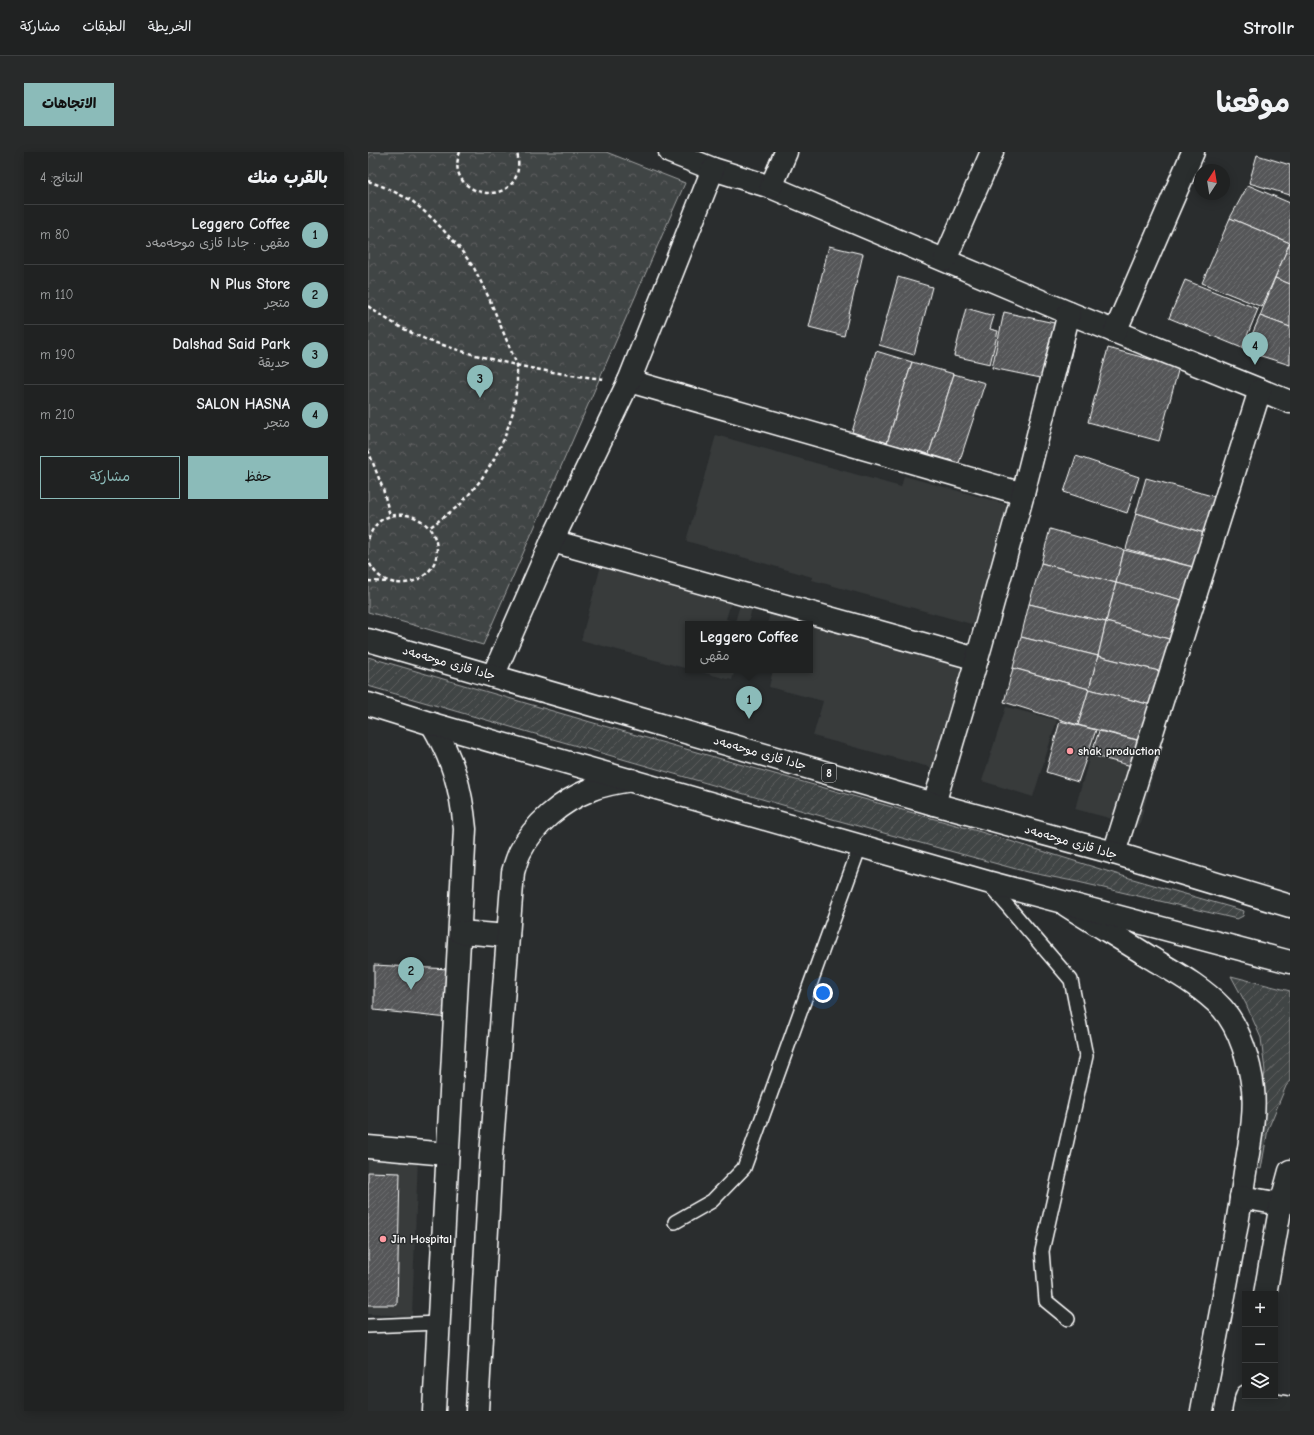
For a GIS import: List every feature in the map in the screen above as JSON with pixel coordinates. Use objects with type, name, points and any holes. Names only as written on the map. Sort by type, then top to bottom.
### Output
[{"type":"street","points":[[670,152],[713,169],[771,188],[1115,332],[1290,402]]},
{"type":"street","points":[[771,188],[786,152]]},
{"type":"street","points":[[944,260],[992,152]]},
{"type":"street","points":[[1115,332],[1194,152]]},
{"type":"street","points":[[493,676],[552,541],[629,381],[713,169]]},
{"type":"street","points":[[934,804],[977,659],[1023,494],[1069,312]]},
{"type":"street","points":[[629,381],[1023,494]]},
{"type":"street","points":[[1114,853],[1260,390]]},
{"type":"street","points":[[552,541],[977,659]]},
{"type":"street","name":"جادا قازی موحەمەد","points":[[368,640],[934,804],[1114,853],[1290,906]]},
{"type":"street","points":[[368,704],[432,724],[987,882],[1290,962]]},
{"type":"street","points":[[432,724],[443,743],[459,785],[465,829],[434,1411]]},
{"type":"street","points":[[477,1411],[491,1156],[513,872],[520,852],[538,826],[554,811],[565,803],[590,790],[632,780]]},
{"type":"street","points":[[1062,902],[1201,989],[1223,1010],[1235,1028],[1244,1048],[1250,1069],[1253,1090],[1253,1112],[1241,1197],[1202,1411]]},
{"type":"street","points":[[460,932],[508,936]]},
{"type":"street","points":[[368,1147],[447,1154]]},
{"type":"street","points":[[1266,1291],[1282,1204],[1290,1171]]},
{"type":"street","points":[[1241,1197],[1282,1204]]},
{"type":"street","points":[[1246,1402],[1290,1408]]},
{"type":"lane","points":[[675,1222],[712,1200],[744,1168],[860,846]]},
{"type":"lane","points":[[987,882],[1071,980],[1086,1056],[1042,1251],[1046,1301],[1068,1319]]},
{"type":"lane","points":[[368,1326],[438,1323]]},
{"type":"path","points":[[460,152],[458,156],[460,175],[466,184],[474,190],[484,194],[495,193],[505,189],[513,182],[518,173],[519,162],[517,152]]},
{"type":"path","points":[[368,181],[411,200],[433,219],[458,246],[474,268],[489,298],[517,365],[517,386],[513,412],[504,439],[493,461],[480,481],[461,504],[429,528]]},
{"type":"path","points":[[368,306],[386,319],[424,339],[470,353],[517,365],[581,376],[629,381]]},
{"type":"path","points":[[368,450],[383,489],[390,516]]},
{"type":"path","points":[[368,539],[372,529],[380,521],[390,516],[400,514],[412,516],[423,521],[429,528],[436,542],[436,554],[433,565],[425,575],[415,581],[403,584],[368,581]]},
{"type":"path","points":[[368,560],[373,570],[381,578],[391,583]]},
{"type":"shaded area","points":[[716,435],[901,487],[904,476],[1020,508],[986,628],[812,580],[812,577],[686,541]]},
{"type":"shaded area","points":[[603,558],[732,599],[726,619],[732,621],[685,621],[685,668],[581,640]]},
{"type":"shaded area","points":[[740,605],[752,608],[749,621],[735,621]]},
{"type":"shaded area","points":[[771,610],[812,621],[768,621]]},
{"type":"shaded area","points":[[813,621],[974,664],[944,771],[813,736],[823,701],[769,687],[772,673],[813,673]]},
{"type":"shaded area","points":[[705,673],[734,673],[732,680]]},
{"type":"shaded area","points":[[1006,707],[1057,720],[1033,797],[982,781]]},
{"type":"shaded area","points":[[1090,755],[1154,772],[1139,826],[1075,809]]},
{"type":"shaded area","points":[[368,1155],[418,1157],[412,1316],[368,1314]]},
{"type":"green space","points":[[368,152],[606,152],[685,183],[483,645],[368,612]]},
{"type":"green space","points":[[368,657],[604,726],[981,832],[1126,877],[1244,911],[1243,916],[1237,919],[1078,882],[1027,872],[814,814],[368,686]]},
{"type":"green space","points":[[1231,976],[1290,991],[1290,1081],[1286,1086],[1268,1129],[1261,1169],[1255,1168],[1265,1071],[1261,1038],[1246,1004]]},
{"type":"building","points":[[1257,155],[1290,165],[1290,195],[1249,183]]},
{"type":"building","points":[[1248,185],[1290,203],[1290,243],[1230,218]]},
{"type":"building","points":[[1230,218],[1290,243],[1262,307],[1202,283]]},
{"type":"building","points":[[1290,242],[1290,284],[1275,278]]},
{"type":"building","points":[[829,246],[863,254],[844,336],[809,327]]},
{"type":"building","points":[[898,277],[932,287],[914,355],[879,345]]},
{"type":"building","points":[[1275,278],[1290,284],[1290,327],[1260,316]]},
{"type":"building","points":[[1185,280],[1258,309],[1242,348],[1169,318]]},
{"type":"building","points":[[966,308],[994,316],[990,329],[998,331],[990,364],[954,356]]},
{"type":"building","points":[[1004,312],[1077,328],[1065,383],[992,368]]},
{"type":"building","points":[[1260,316],[1290,327],[1290,365],[1245,351]]},
{"type":"building","points":[[1108,348],[1179,367],[1159,441],[1088,422]]},
{"type":"building","points":[[876,351],[912,362],[887,443],[852,432]]},
{"type":"building","points":[[912,362],[954,374],[929,454],[887,443]]},
{"type":"building","points":[[954,374],[985,383],[959,463],[929,454]]},
{"type":"building","points":[[1076,456],[1139,477],[1127,513],[1064,492]]},
{"type":"building","points":[[1146,478],[1223,499],[1211,535],[1136,513]]},
{"type":"building","points":[[1136,513],[1211,535],[1201,569],[1126,549]]},
{"type":"building","points":[[1050,529],[1124,550],[1116,583],[1041,563]]},
{"type":"building","points":[[1124,550],[1201,569],[1190,602],[1116,583]]},
{"type":"building","points":[[1041,563],[1116,583],[1106,622],[1029,604]]},
{"type":"building","points":[[1116,583],[1190,602],[1180,642],[1106,622]]},
{"type":"building","points":[[1029,604],[1106,622],[1098,656],[1021,637]]},
{"type":"building","points":[[1106,622],[1180,642],[1171,674],[1098,656]]},
{"type":"building","points":[[1021,637],[1098,656],[1089,689],[1013,668]]},
{"type":"building","points":[[1098,656],[1171,674],[1163,708],[1089,689]]},
{"type":"building","points":[[1013,668],[1089,689],[1078,725],[1004,702]]},
{"type":"building","points":[[1089,689],[1163,708],[1154,744],[1078,725]]},
{"type":"building","name":"shak production","points":[[1060,721],[1096,730],[1078,782],[1046,772]]},
{"type":"building","points":[[1099,731],[1162,746],[1154,772],[1091,755]]},
{"type":"building","points":[[374,965],[449,969],[448,1018],[374,1010]]},
{"type":"building","name":"Jin Hospital","points":[[368,1172],[400,1173],[397,1305],[368,1305]]},
{"type":"place","name":"SALON HASNA","points":[[1255,365]]},
{"type":"place","name":"Dalshad Said Park","points":[[480,398]]},
{"type":"place","name":"Leggero Coffee","points":[[749,719]]},
{"type":"place","name":"shak production","points":[[1070,751]]},
{"type":"place","name":"N Plus Store","points":[[411,990]]},
{"type":"place","name":"Jin Hospital","points":[[383,1239]]}]
